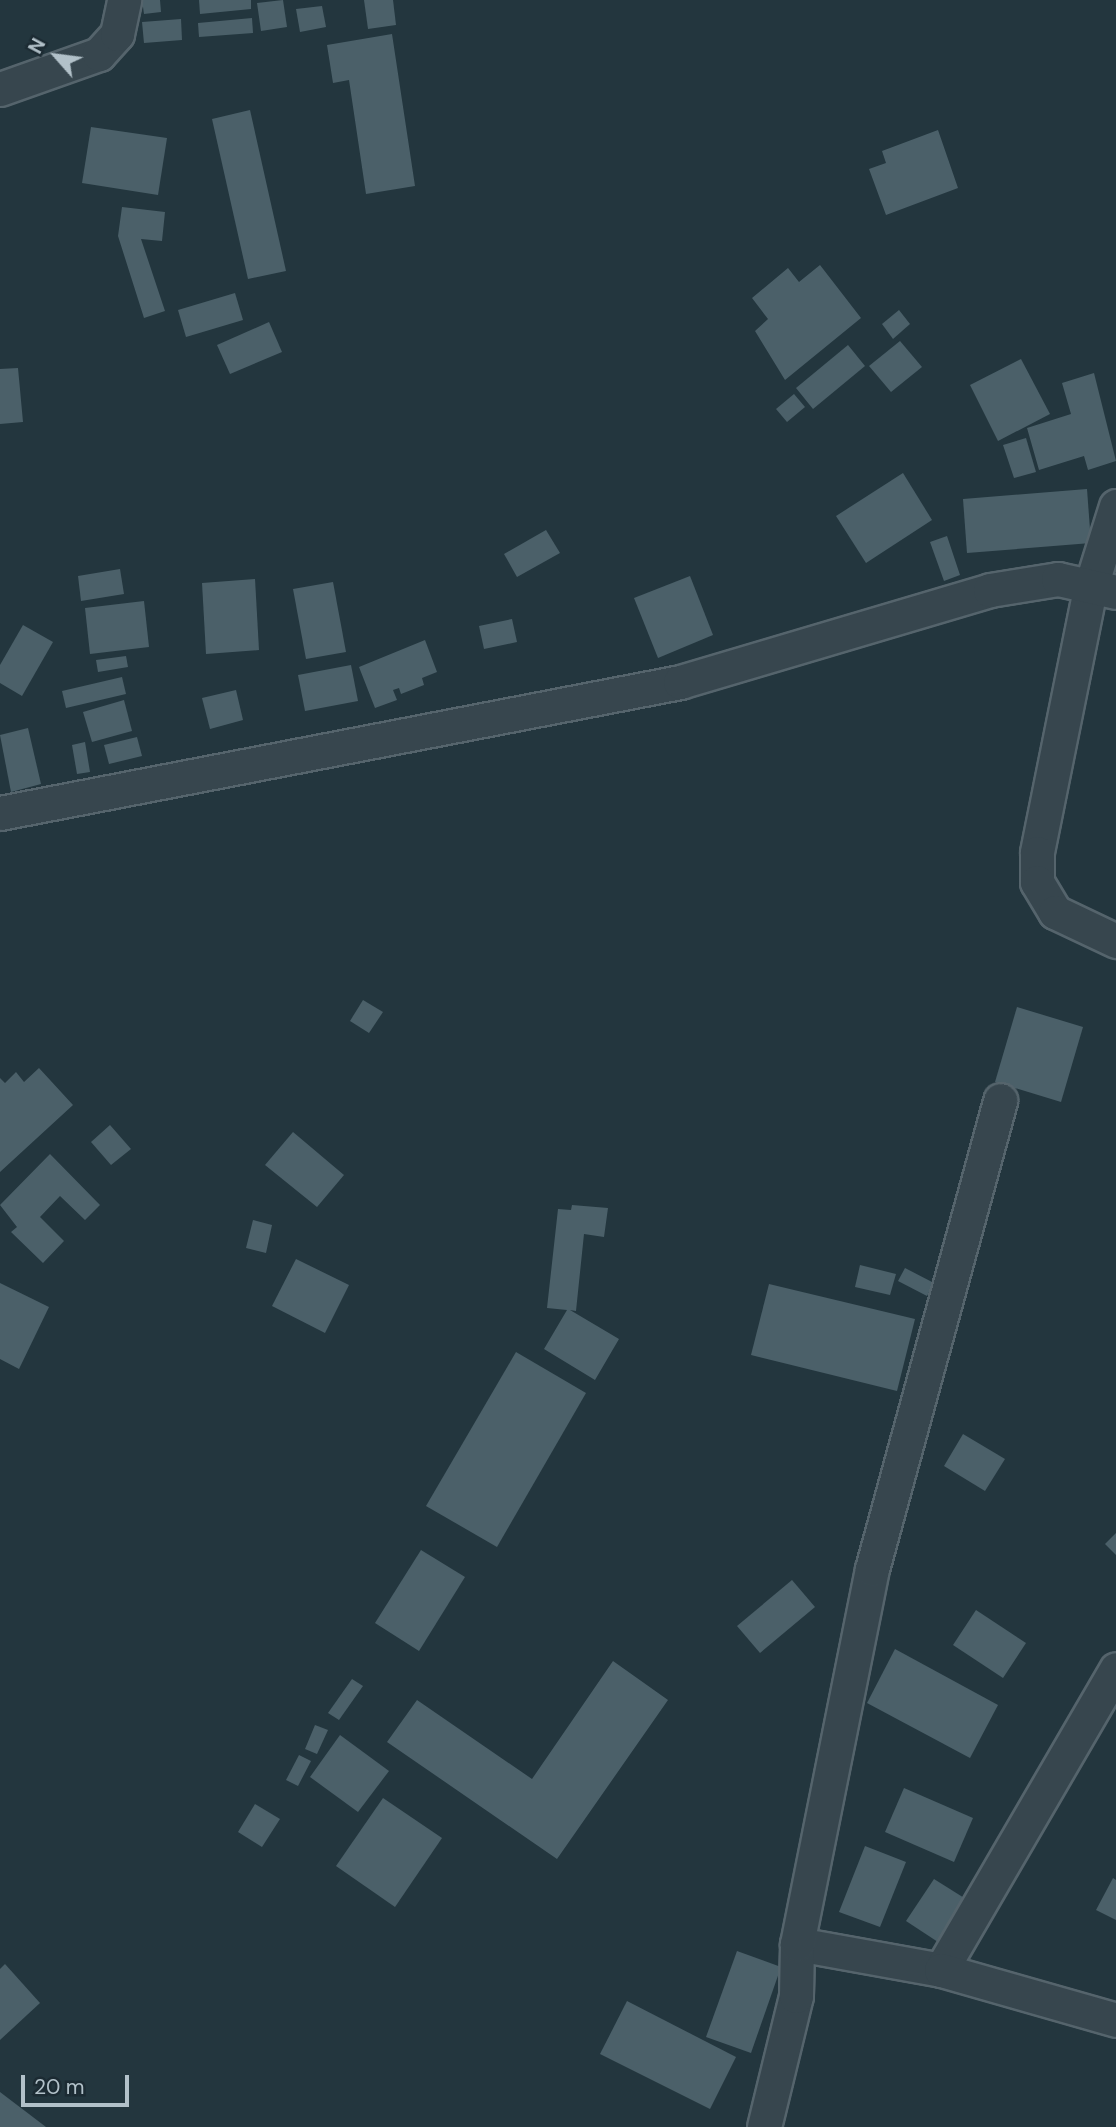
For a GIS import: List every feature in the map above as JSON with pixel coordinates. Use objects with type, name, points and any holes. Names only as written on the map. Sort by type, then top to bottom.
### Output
[{"type":"street","points":[[0,89],[99,54],[117,34],[124,0]]},
{"type":"street","points":[[1116,506],[1103,590],[1037,853],[1037,882],[1055,912],[1116,941]]},
{"type":"street","points":[[0,813],[403,731],[680,682],[990,590],[1058,579],[1103,590]]},
{"type":"street","points":[[764,2127],[796,1996],[797,1944],[872,1569],[1000,1100]]},
{"type":"street","points":[[941,1970],[1116,1669]]},
{"type":"street","points":[[797,1944],[941,1970],[1116,2020]]},
{"type":"building","points":[[142,0],[160,0],[161,12],[144,14]]},
{"type":"building","points":[[199,0],[251,0],[251,9],[200,14]]},
{"type":"building","points":[[283,0],[287,27],[261,31],[257,3]]},
{"type":"building","points":[[364,0],[393,0],[396,25],[368,29]]},
{"type":"building","points":[[322,6],[326,27],[300,32],[296,9]]},
{"type":"building","points":[[252,18],[253,33],[199,37],[198,23]]},
{"type":"building","points":[[181,19],[182,40],[144,43],[142,22]]},
{"type":"building","points":[[392,34],[415,186],[366,194],[349,80],[333,83],[327,45]]},
{"type":"building","points":[[250,110],[286,271],[248,279],[212,119]]},
{"type":"building","points":[[91,127],[167,138],[158,195],[82,183]]},
{"type":"building","points":[[938,130],[958,188],[886,215],[869,169],[886,163],[882,151]]},
{"type":"building","points":[[122,207],[165,212],[162,241],[141,239],[165,311],[144,318],[118,236]]},
{"type":"building","points":[[820,265],[861,318],[785,380],[755,331],[768,319],[752,298],[788,268],[799,282]]},
{"type":"building","points":[[235,293],[243,320],[186,337],[178,310]]},
{"type":"building","points":[[899,310],[910,324],[893,339],[882,324]]},
{"type":"building","points":[[269,322],[282,352],[230,374],[217,345]]},
{"type":"building","points":[[900,341],[922,367],[891,392],[869,366]]},
{"type":"building","points":[[848,345],[865,366],[813,409],[796,388]]},
{"type":"building","points":[[1021,359],[1050,414],[998,441],[970,385]]},
{"type":"building","points":[[18,368],[23,422],[0,424],[0,369]]},
{"type":"building","points":[[1094,373],[1116,461],[1088,470],[1084,456],[1039,470],[1027,428],[1071,414],[1062,383]]},
{"type":"building","points":[[794,394],[805,407],[787,422],[776,409]]},
{"type":"building","points":[[1026,438],[1036,472],[1014,478],[1003,445]]},
{"type":"building","points":[[903,473],[932,520],[866,563],[836,516]]},
{"type":"building","points":[[1087,489],[1091,543],[967,553],[963,499]]},
{"type":"building","points":[[546,530],[560,553],[517,577],[504,554]]},
{"type":"building","points":[[947,536],[960,575],[944,581],[930,542]]},
{"type":"building","points":[[120,569],[124,594],[81,601],[78,576]]},
{"type":"building","points":[[690,576],[713,635],[658,658],[634,598]]},
{"type":"building","points":[[255,579],[259,650],[206,654],[202,583]]},
{"type":"building","points":[[333,582],[346,652],[306,659],[293,589]]},
{"type":"building","points":[[144,601],[149,647],[90,654],[85,608]]},
{"type":"building","points":[[512,619],[517,642],[484,649],[479,626]]},
{"type":"building","points":[[23,625],[53,642],[22,696],[0,683],[0,665]]},
{"type":"building","points":[[425,640],[437,672],[422,678],[424,685],[401,694],[399,688],[393,690],[397,700],[375,708],[359,667]]},
{"type":"building","points":[[126,656],[128,667],[98,672],[96,660]]},
{"type":"building","points":[[351,665],[358,701],[305,711],[298,675]]},
{"type":"building","points":[[122,677],[126,694],[66,708],[62,691]]},
{"type":"building","points":[[236,690],[243,720],[210,729],[202,698]]},
{"type":"building","points":[[124,700],[132,731],[92,742],[83,712]]},
{"type":"building","points":[[28,728],[41,784],[11,792],[0,735]]},
{"type":"building","points":[[137,737],[142,756],[109,764],[104,745]]},
{"type":"building","points":[[85,742],[90,772],[77,774],[72,745]]},
{"type":"building","points":[[363,1000],[383,1012],[369,1033],[350,1021]]},
{"type":"building","points":[[1017,1007],[1083,1027],[1061,1102],[995,1082]]},
{"type":"building","points":[[39,1068],[73,1105],[0,1172],[0,1078],[5,1083],[16,1072],[24,1082]]},
{"type":"building","points":[[110,1125],[131,1149],[111,1165],[91,1142]]},
{"type":"building","points":[[293,1132],[344,1175],[317,1207],[265,1165]]},
{"type":"building","points":[[50,1154],[100,1205],[85,1220],[60,1196],[40,1217],[64,1241],[43,1263],[11,1232],[17,1227],[0,1205]]},
{"type":"building","points":[[572,1205],[608,1208],[604,1237],[584,1234],[576,1311],[570,1310],[619,1339],[595,1380],[544,1349],[567,1310],[547,1308],[558,1209],[571,1210]]},
{"type":"building","points":[[253,1220],[272,1225],[266,1253],[246,1248]]},
{"type":"building","points":[[296,1259],[349,1285],[325,1333],[272,1306]]},
{"type":"building","points":[[860,1265],[896,1274],[890,1295],[855,1287]]},
{"type":"building","points":[[905,1268],[934,1283],[927,1296],[898,1281]]},
{"type":"building","points":[[0,1283],[49,1307],[19,1369],[0,1359]]},
{"type":"building","points":[[769,1284],[915,1319],[897,1391],[751,1355]]},
{"type":"building","points":[[516,1352],[586,1393],[497,1547],[426,1506]]},
{"type":"building","points":[[963,1434],[1005,1459],[985,1491],[944,1466]]},
{"type":"building","points":[[1116,1533],[1116,1555],[1105,1544]]},
{"type":"building","points":[[421,1550],[465,1577],[419,1651],[375,1623]]},
{"type":"building","points":[[792,1580],[815,1607],[760,1653],[737,1626]]},
{"type":"building","points":[[976,1610],[1026,1643],[1003,1678],[953,1645]]},
{"type":"building","points":[[895,1649],[998,1705],[970,1758],[867,1703]]},
{"type":"building","points":[[613,1661],[668,1700],[557,1859],[387,1742],[417,1700],[532,1779]]},
{"type":"building","points":[[352,1679],[363,1686],[339,1720],[328,1713]]},
{"type":"building","points":[[315,1725],[328,1730],[317,1754],[305,1749]]},
{"type":"building","points":[[340,1735],[389,1771],[358,1812],[310,1777]]},
{"type":"building","points":[[299,1755],[311,1761],[298,1786],[286,1780]]},
{"type":"building","points":[[904,1788],[973,1818],[954,1862],[885,1832]]},
{"type":"building","points":[[383,1798],[442,1838],[395,1907],[336,1866]]},
{"type":"building","points":[[255,1804],[280,1819],[262,1847],[238,1832]]},
{"type":"building","points":[[865,1846],[906,1862],[880,1927],[839,1912]]},
{"type":"building","points":[[1113,1878],[1116,1880],[1116,1920],[1096,1910]]},
{"type":"building","points":[[934,1879],[969,1901],[941,1944],[906,1921]]},
{"type":"building","points":[[737,1951],[781,1967],[751,2053],[706,2037]]},
{"type":"building","points":[[5,1964],[40,2003],[0,2040],[0,1969]]},
{"type":"building","points":[[627,2001],[736,2057],[710,2109],[600,2054]]},
{"type":"building","points":[[0,2092],[46,2127],[0,2127]]}]
